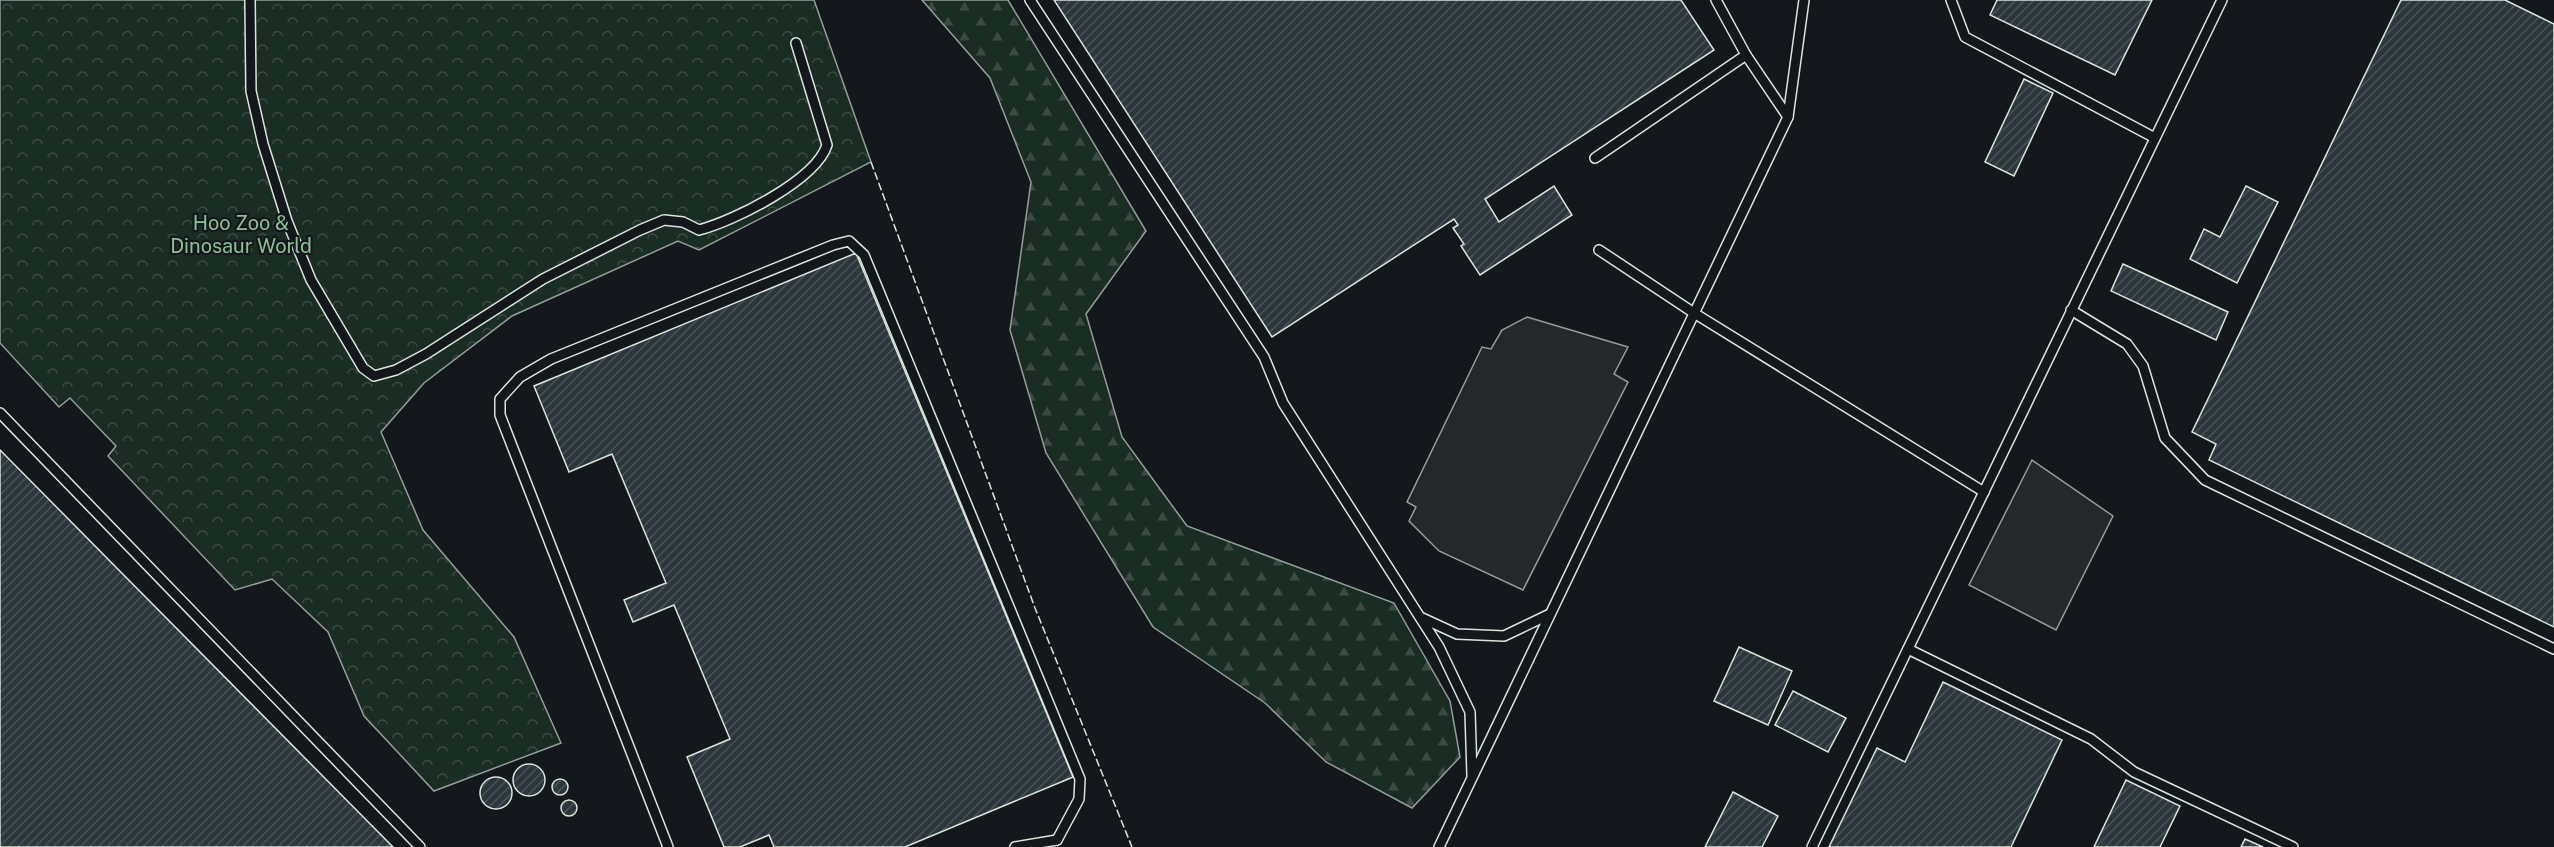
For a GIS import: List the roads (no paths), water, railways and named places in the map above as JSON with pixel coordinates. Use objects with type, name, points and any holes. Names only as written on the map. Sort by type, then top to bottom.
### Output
[{"type":"lane","points":[[250,0],[251,91],[263,144],[287,221],[320,296],[363,368],[374,376],[396,370],[426,354],[543,279],[640,230],[663,220],[683,222],[699,230],[716,226],[804,177],[823,158],[827,146],[796,42]]},
{"type":"lane","points":[[1030,0],[1264,357],[1283,403],[1439,647],[1470,712],[1472,777]]},
{"type":"lane","points":[[1716,0],[1746,55],[1788,117]]},
{"type":"lane","points":[[1439,847],[1788,117],[1804,0]]},
{"type":"lane","points":[[1951,0],[1965,37],[2154,138]]},
{"type":"lane","points":[[1812,847],[2222,0]]},
{"type":"lane","points":[[1595,158],[1746,55]]},
{"type":"lane","points":[[668,847],[500,415],[500,399],[520,377],[552,359],[833,245],[849,241],[864,255],[1080,779],[1079,799],[1060,843],[1015,847]]},
{"type":"lane","points":[[1599,250],[1695,313],[1984,492]]},
{"type":"lane","points":[[2071,310],[2127,344],[2143,366],[2165,438],[2205,480],[2554,649]]},
{"type":"lane","points":[[0,413],[420,847]]},
{"type":"lane","points":[[1419,616],[1457,634],[1504,636],[1550,614]]},
{"type":"lane","points":[[1908,649],[2091,739],[2134,772],[2293,847]]},
{"type":"park label","name":"Hoo Zoo & Dinosaur World","points":[[241,234]]}]
